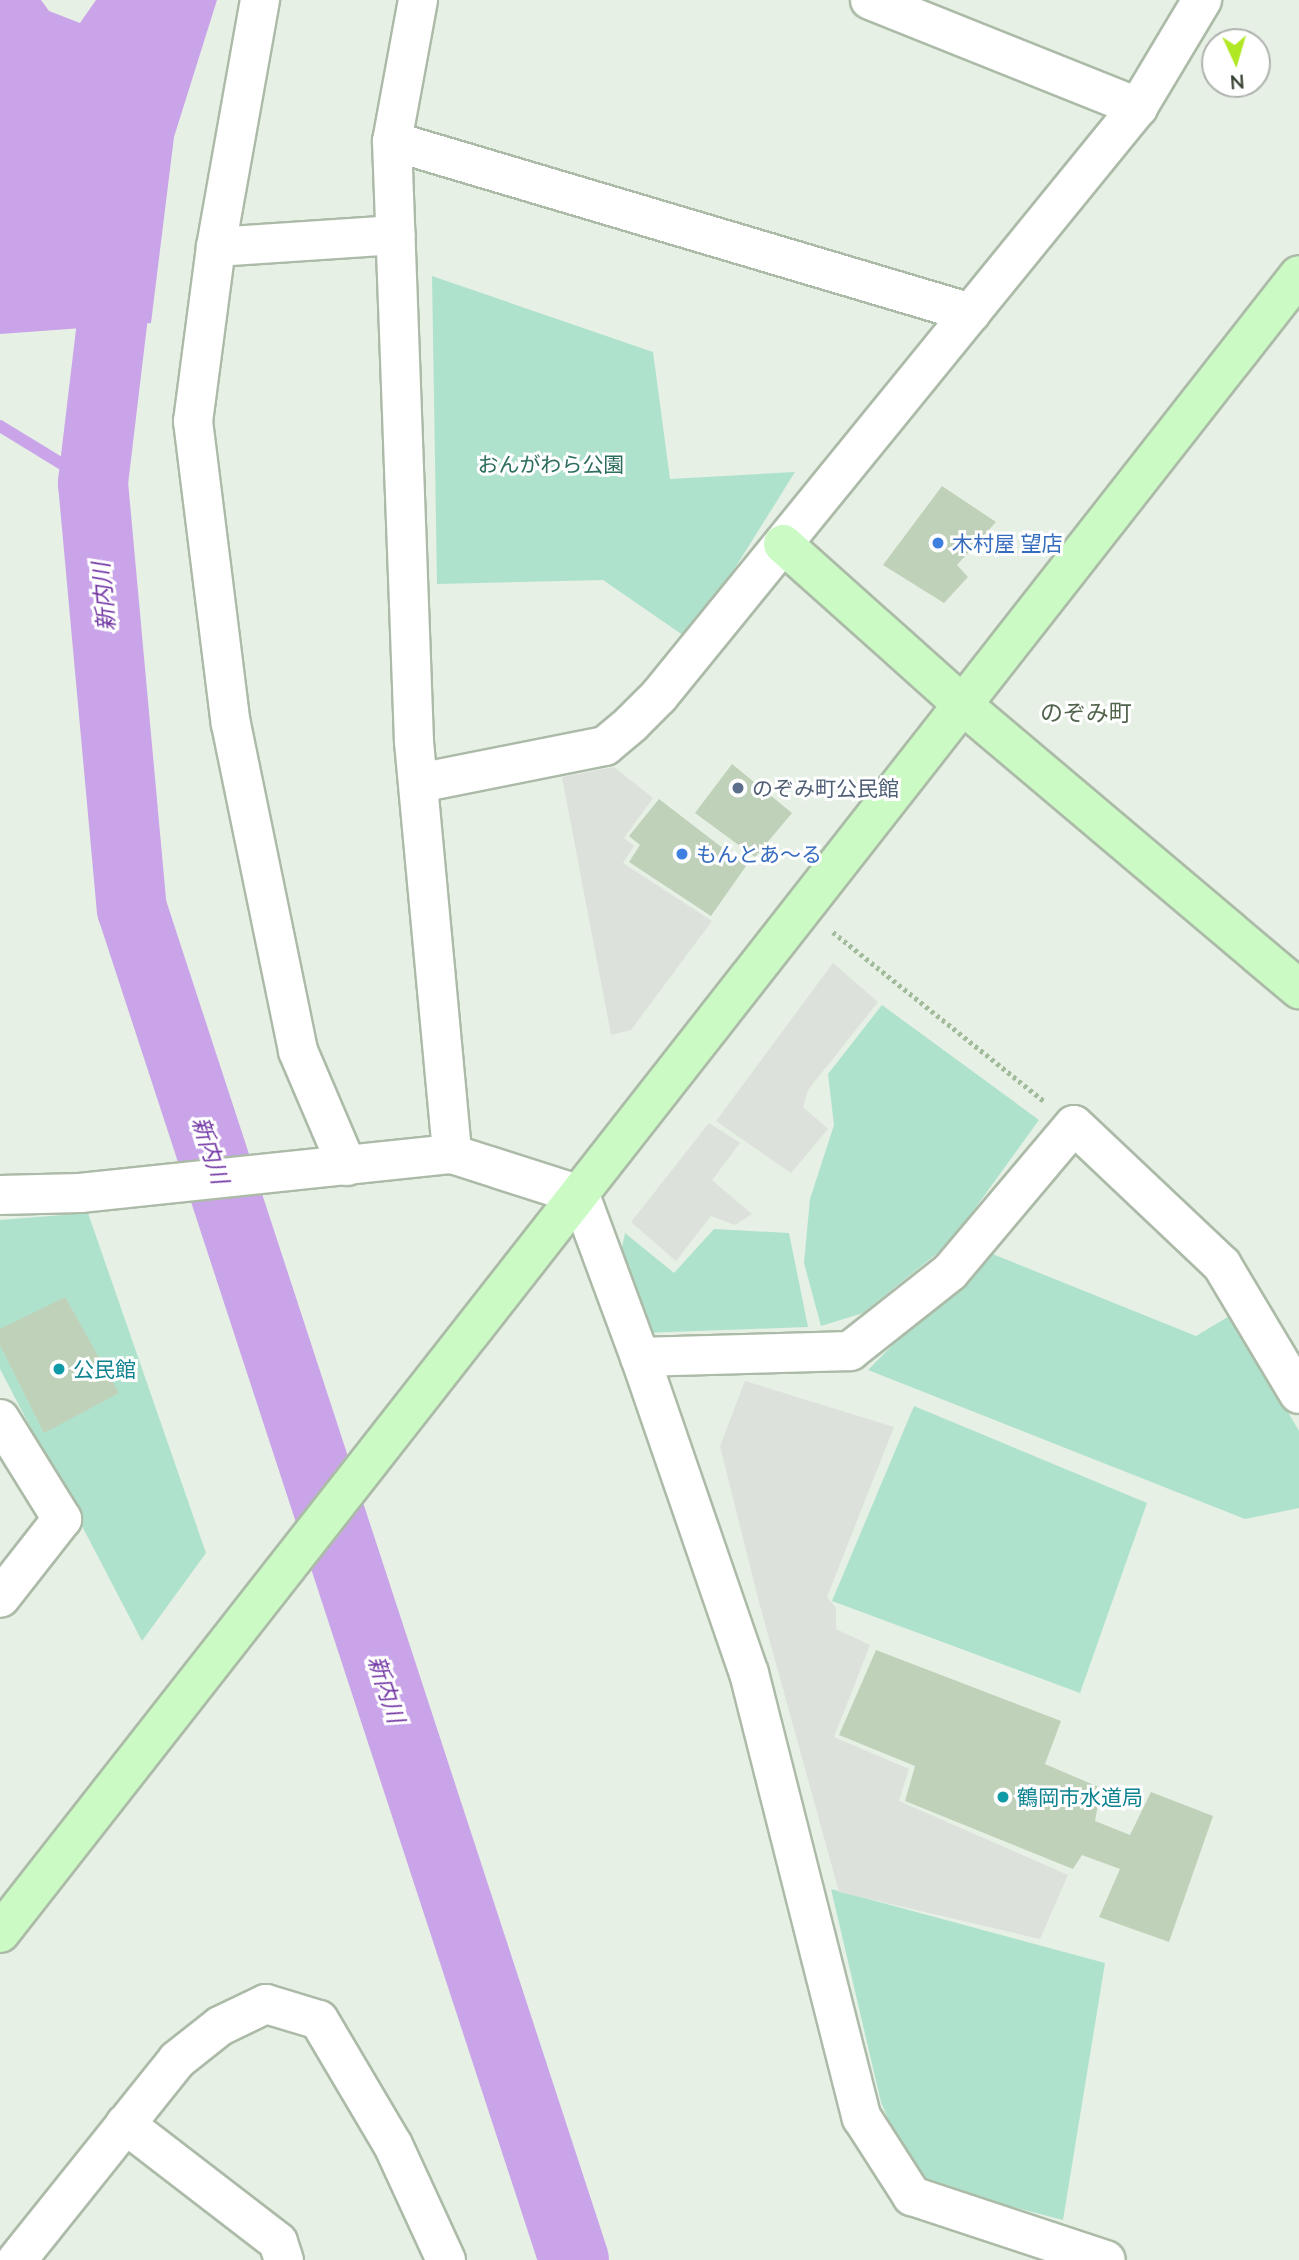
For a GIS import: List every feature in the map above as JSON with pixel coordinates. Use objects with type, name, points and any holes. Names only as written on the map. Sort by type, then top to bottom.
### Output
[{"type":"street","points":[[260,0],[216,247],[193,421],[231,724],[298,1051],[334,1168]]},
{"type":"street","points":[[418,0],[392,141],[414,742],[452,1154]]},
{"type":"street","points":[[870,0],[1139,107]]},
{"type":"street","points":[[419,783],[605,746],[659,696],[1139,107],[1202,0]]},
{"type":"street","points":[[392,141],[971,313]]},
{"type":"street","points":[[216,247],[396,235]]},
{"type":"street","points":[[0,1933],[805,909],[1299,275]]},
{"type":"street","points":[[783,544],[964,706],[1299,989]]},
{"type":"street","points":[[640,1357],[850,1351],[950,1272],[1074,1125],[1222,1265],[1299,1394]]},
{"type":"street","points":[[0,1195],[80,1193],[452,1154],[580,1195]]},
{"type":"street","points":[[580,1195],[640,1357],[748,1673],[862,2119],[912,2196],[1106,2260]]},
{"type":"street","points":[[0,1419],[62,1519],[0,1598]]},
{"type":"street","points":[[17,2260],[177,2060],[220,2026],[266,2004],[319,2020],[393,2146],[446,2260]]},
{"type":"street","points":[[125,2124],[278,2242],[284,2260]]},
{"type":"path","points":[[805,909],[1074,1125]]},
{"type":"green space","name":"おんがわら公園","points":[[432,276],[653,352],[670,479],[795,472],[690,640],[603,580],[437,584]]},
{"type":"green space","points":[[882,1005],[1039,1120],[950,1243],[863,1313],[821,1326],[804,1263],[810,1199],[834,1125],[828,1074]]},
{"type":"green space","points":[[88,1213],[206,1553],[142,1641],[0,1369],[0,1220]]},
{"type":"green space","points":[[714,1229],[789,1233],[808,1327],[644,1333],[621,1252],[625,1233],[674,1273]]},
{"type":"green space","points":[[985,1251],[1196,1336],[1231,1315],[1299,1431],[1299,1508],[1245,1519],[868,1370]]},
{"type":"green space","points":[[914,1406],[1147,1503],[1080,1693],[832,1601]]},
{"type":"green space","points":[[831,1889],[1105,1963],[1063,2220],[914,2181],[881,2102]]},
{"type":"shaded area","points":[[0,0],[41,0],[49,11],[80,23],[96,0],[217,0],[174,137],[151,323],[0,334]]},
{"type":"shaded area","points":[[614,767],[653,798],[624,838],[634,846],[623,863],[712,921],[631,1030],[611,1035],[562,777]]},
{"type":"shaded area","points":[[833,963],[878,1002],[808,1090],[803,1107],[828,1129],[791,1173],[716,1121]]},
{"type":"shaded area","points":[[709,1123],[740,1143],[712,1180],[752,1214],[735,1225],[711,1216],[676,1261],[631,1222]]},
{"type":"shaded area","points":[[745,1381],[894,1427],[827,1597],[836,1608],[836,1629],[870,1645],[834,1737],[909,1769],[899,1801],[1068,1875],[1040,1939],[839,1892],[759,1602],[720,1446]]},
{"type":"building","name":"木村屋 望店","points":[[942,486],[996,522],[957,565],[968,577],[944,603],[883,565]]},
{"type":"building","name":"のぞみ町公民館","points":[[732,764],[792,813],[755,857],[695,813]]},
{"type":"building","name":"もんとあ～る","points":[[659,799],[746,866],[711,916],[629,862],[640,845],[629,836]]},
{"type":"building","name":"公民館","points":[[65,1297],[119,1393],[44,1433],[0,1345],[0,1329]]},
{"type":"building","name":"鶴岡市水道局","points":[[876,1650],[1061,1721],[1045,1764],[1101,1788],[1095,1821],[1130,1835],[1151,1792],[1213,1816],[1169,1942],[1099,1917],[1120,1869],[1082,1855],[1073,1869],[905,1801],[915,1766],[839,1735]]},
{"type":"waterway","name":"新内川","points":[[123,231],[93,483],[132,909],[574,2260]]},
{"type":"waterway","points":[[0,426],[93,483]]},
{"type":"place","name":"木村屋 望店","points":[[938,543]]},
{"type":"place","name":"のぞみ町公民館","points":[[738,788]]},
{"type":"place","name":"もんとあ～る","points":[[682,854]]},
{"type":"place","name":"公民館","points":[[59,1369]]},
{"type":"place","name":"鶴岡市水道局","points":[[1003,1797]]},
{"type":"district","name":"のぞみ町","points":[[1086,712]]}]
